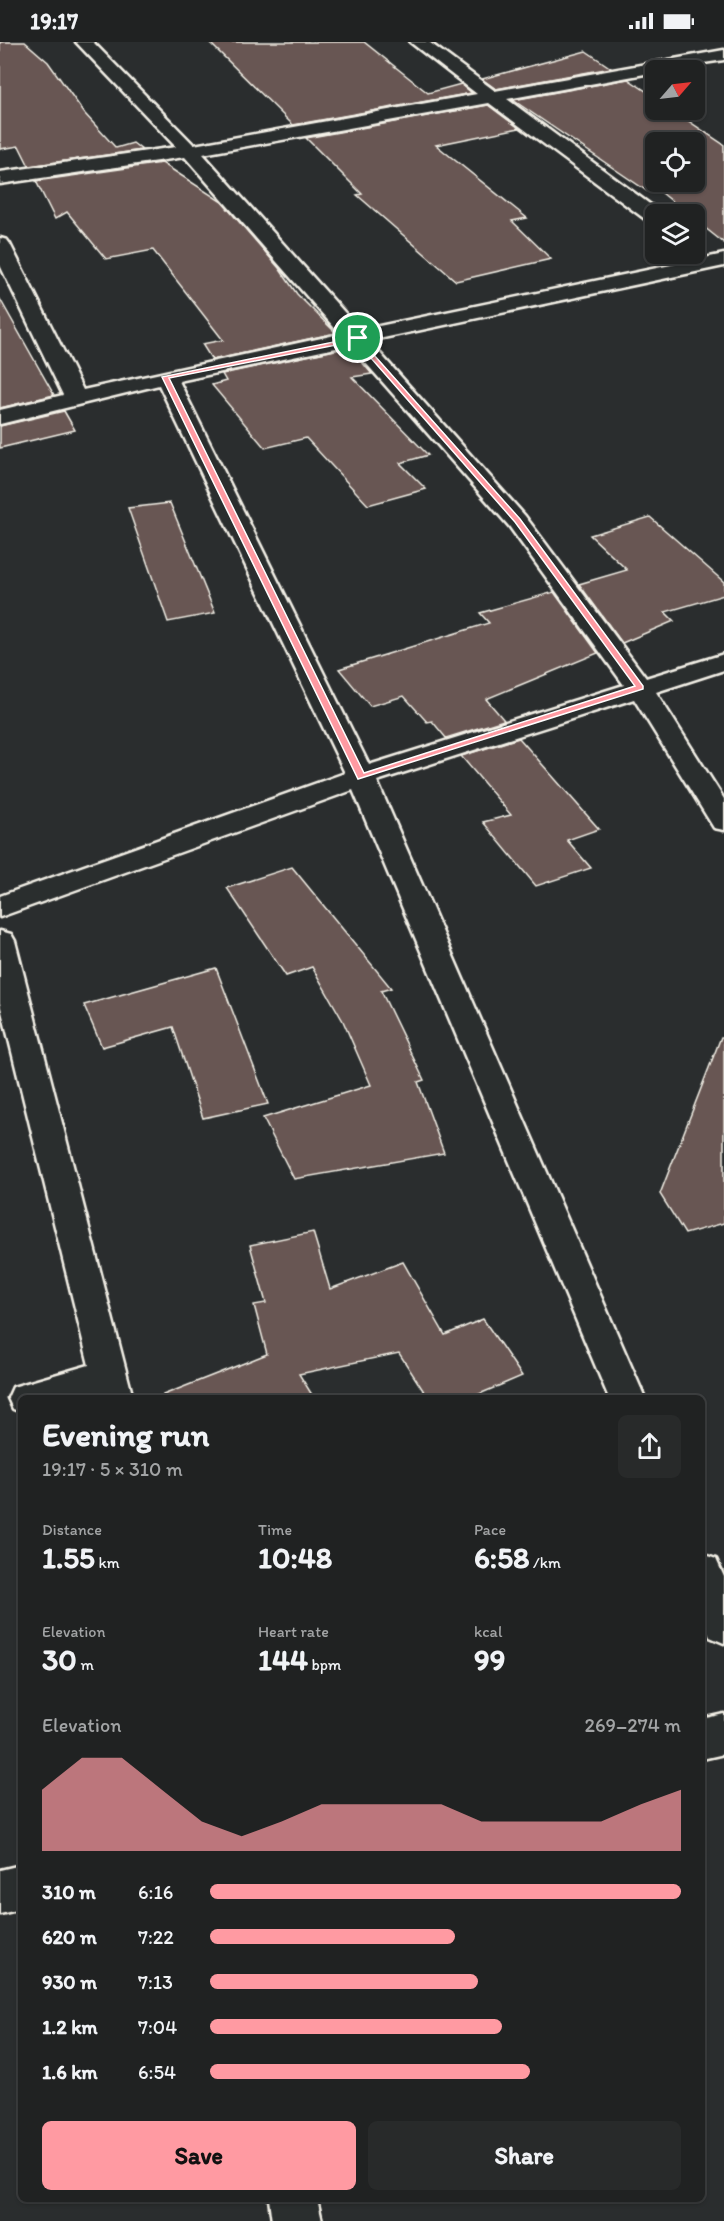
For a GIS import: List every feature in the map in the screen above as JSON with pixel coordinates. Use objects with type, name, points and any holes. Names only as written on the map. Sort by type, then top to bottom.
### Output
[{"type":"street","points":[[84,42],[190,151],[358,338],[517,521],[640,687],[724,821]]},
{"type":"street","points":[[418,42],[645,210]]},
{"type":"street","points":[[0,178],[190,151],[724,55]]},
{"type":"street","points":[[0,244],[75,399]]},
{"type":"street","points":[[705,254],[721,264]]},
{"type":"street","points":[[0,417],[166,377],[721,264]]},
{"type":"street","points":[[166,377],[361,777],[626,1395]]},
{"type":"street","points":[[0,907],[361,777],[724,662]]},
{"type":"street","points":[[0,941],[112,1387],[49,1395]]},
{"type":"street","points":[[0,1405],[18,1400]]},
{"type":"street","points":[[705,1579],[724,1623]]},
{"type":"street","points":[[705,1738],[724,1734]]},
{"type":"street","points":[[0,1892],[18,1888]]},
{"type":"street","points":[[294,2202],[297,2221]]},
{"type":"building","points":[[0,42],[25,42],[48,62],[85,114],[116,148],[133,143],[142,150],[29,166],[19,146],[0,149]]},
{"type":"building","points":[[209,42],[364,42],[428,93],[461,84],[472,93],[293,125]]},
{"type":"building","points":[[586,51],[611,68],[496,89],[482,79]]},
{"type":"building","points":[[628,79],[645,91],[645,120],[687,120],[705,132],[645,132],[645,190],[513,100]]},
{"type":"building","points":[[488,105],[519,128],[436,145],[527,218],[512,221],[551,259],[456,281],[357,195],[362,194],[306,138]]},
{"type":"building","points":[[705,132],[724,145],[724,243],[705,228],[705,204],[676,204],[661,192],[705,192]]},
{"type":"building","points":[[162,163],[222,202],[279,268],[297,294],[336,333],[212,360],[202,344],[223,340],[153,250],[106,259],[67,212],[55,219],[36,181]]},
{"type":"building","points":[[0,299],[54,395],[0,408]]},
{"type":"building","points":[[349,347],[372,374],[352,377],[428,455],[400,463],[426,489],[368,505],[306,438],[265,448],[212,385],[226,381],[222,374]]},
{"type":"building","points":[[64,411],[75,430],[0,448],[0,426]]},
{"type":"building","points":[[170,503],[215,613],[168,622],[128,508]]},
{"type":"building","points":[[650,517],[724,582],[724,595],[665,612],[674,621],[622,643],[579,584],[627,570],[590,535]]},
{"type":"building","points":[[554,592],[598,653],[486,699],[504,720],[446,738],[432,721],[427,722],[404,696],[370,706],[339,669],[489,623],[480,613]]},
{"type":"building","points":[[519,738],[599,829],[567,840],[591,868],[536,886],[483,822],[511,815],[461,756]]},
{"type":"building","points":[[292,867],[391,988],[381,991],[424,1080],[418,1082],[444,1153],[294,1179],[263,1118],[371,1085],[343,1021],[312,967],[286,976],[227,888]]},
{"type":"building","points":[[216,968],[268,1104],[203,1118],[173,1027],[102,1047],[84,1005]]},
{"type":"building","points":[[721,1037],[724,1037],[724,1223],[685,1234],[660,1194]]},
{"type":"building","points":[[313,1232],[330,1289],[403,1262],[445,1335],[483,1319],[522,1376],[477,1395],[426,1395],[399,1353],[299,1374],[312,1395],[163,1395],[267,1354],[254,1305],[266,1303],[250,1245]]},
{"type":"route","points":[[358,338],[517,521],[640,687],[361,777],[166,377],[358,338]]}]
